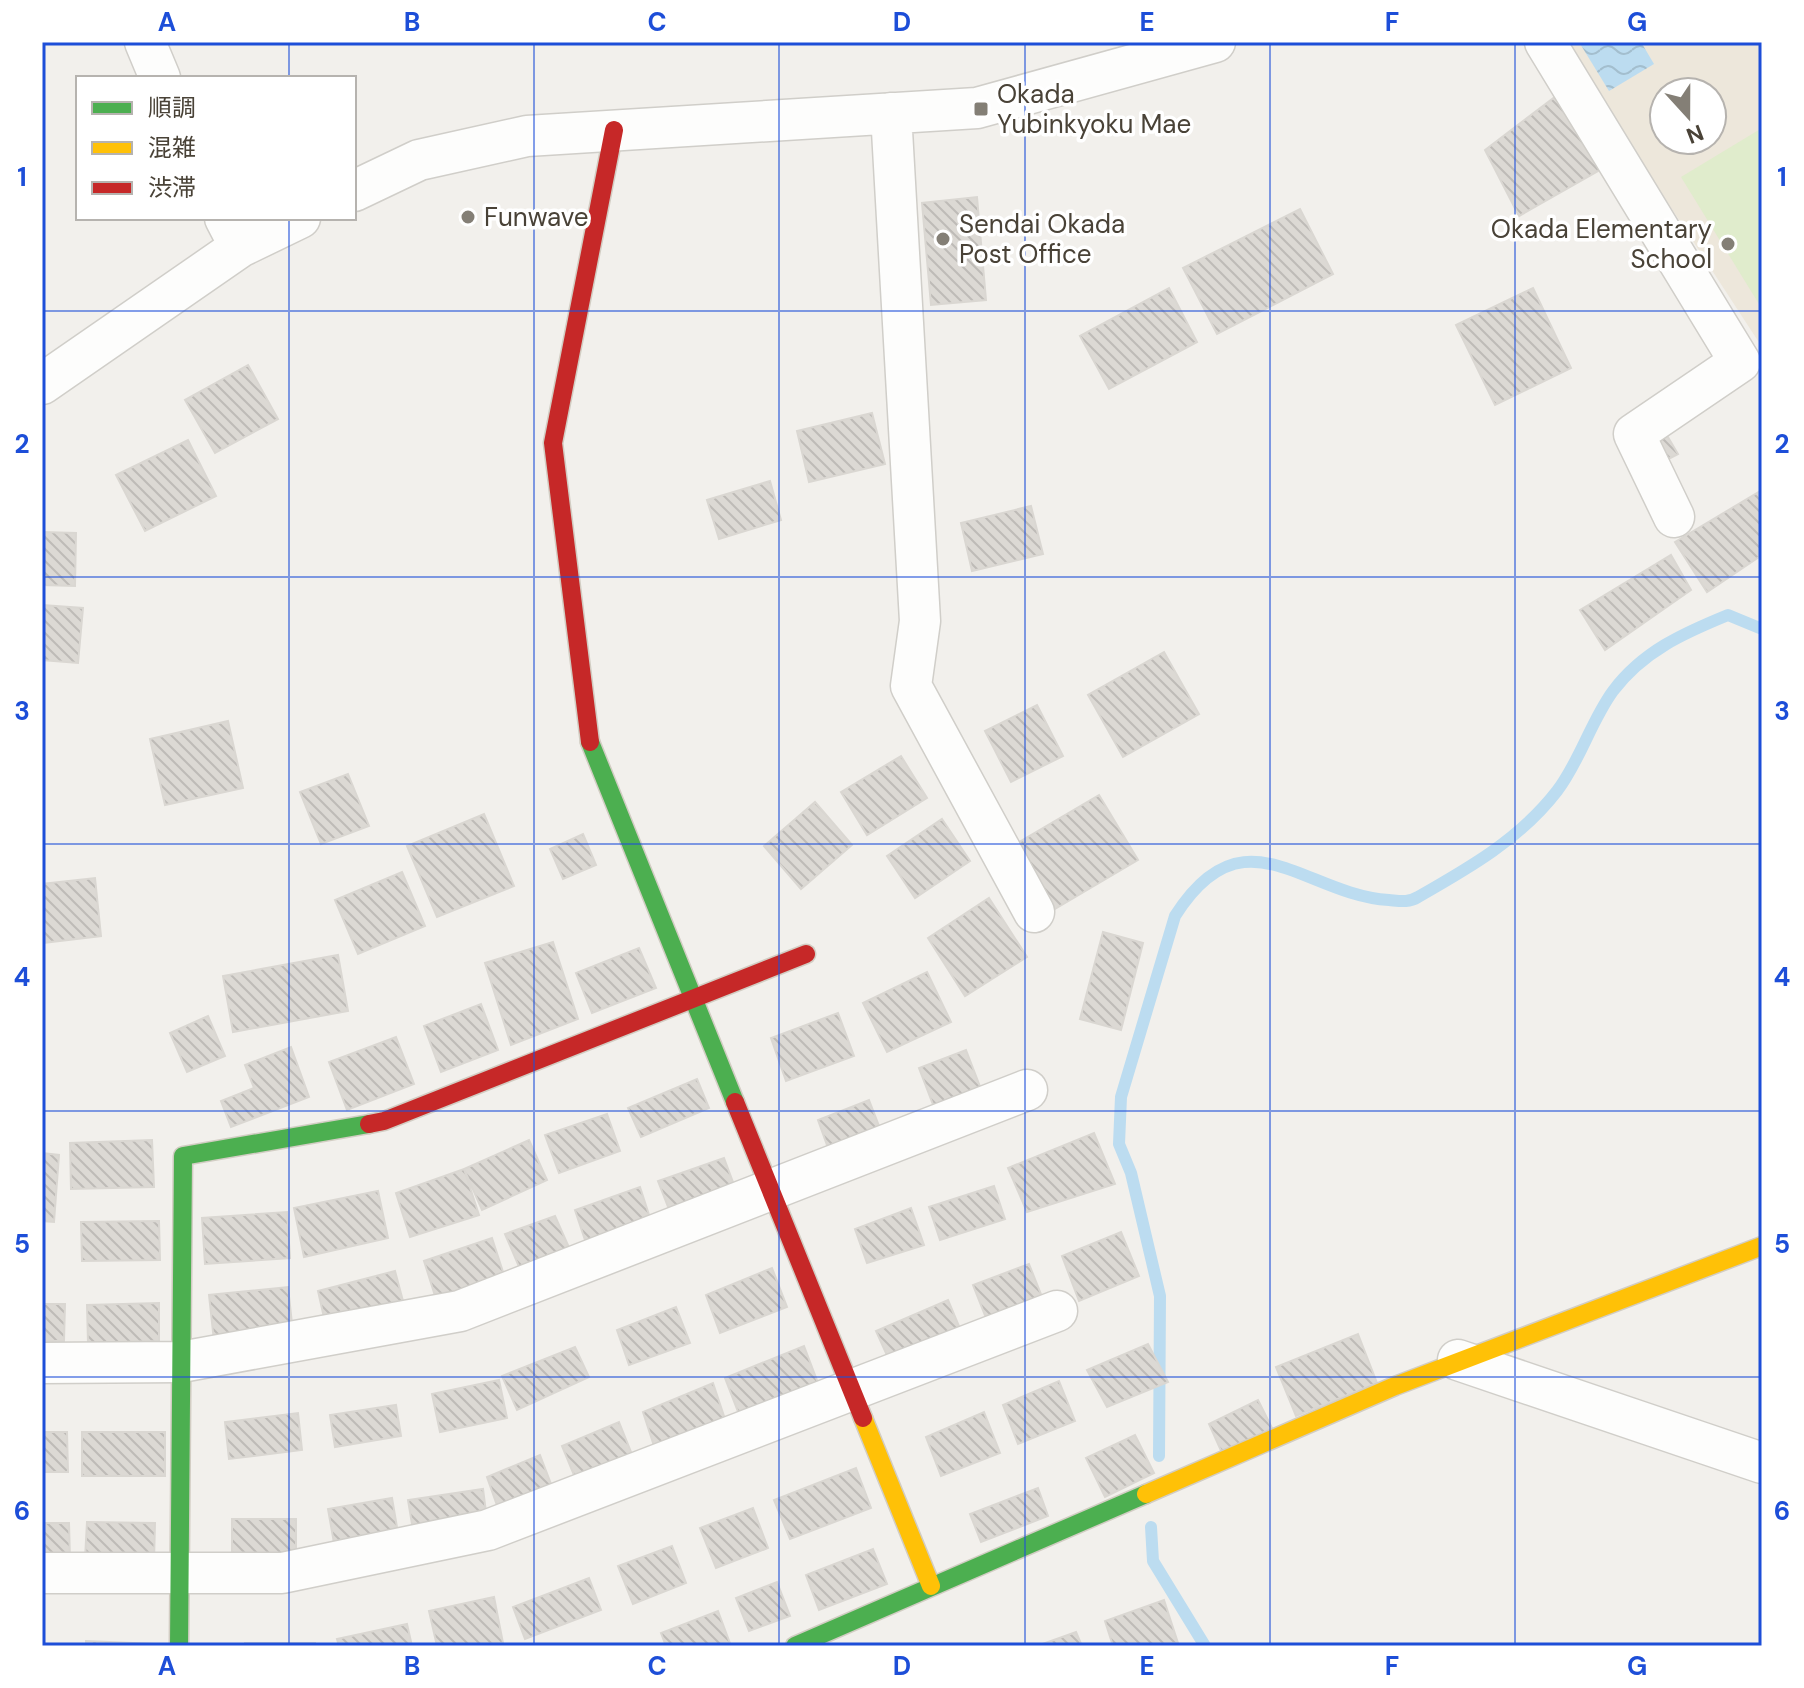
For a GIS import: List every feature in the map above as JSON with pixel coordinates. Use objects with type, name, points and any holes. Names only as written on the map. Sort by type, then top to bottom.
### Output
[{"type":"street","points":[[145,42],[159,76]]},
{"type":"street","points":[[356,190],[419,160],[527,136],[977,108],[1215,42]]},
{"type":"street","points":[[1545,42],[1740,362],[1634,434],[1674,517]]},
{"type":"street","points":[[891,113],[920,621],[911,686],[1034,912]]},
{"type":"street","points":[[614,130],[553,443],[588,737],[931,1586]]},
{"type":"street","points":[[42,384],[233,233],[291,220]]},
{"type":"street","points":[[179,1646],[183,1156],[384,1121],[806,954]]},
{"type":"street","points":[[42,1363],[181,1362],[460,1311],[1027,1090]]},
{"type":"street","points":[[795,1646],[1458,1360],[1762,1246]]},
{"type":"street","points":[[42,1573],[282,1573],[488,1530],[1057,1311]]},
{"type":"street","points":[[1458,1360],[1762,1463]]},
{"type":"shaded area","name":"Okada Elementary School","points":[[1563,42],[1762,42],[1762,347]]},
{"type":"green space","points":[[1762,128],[1762,309],[1681,177],[1716,156],[1728,156],[1728,149]]},
{"type":"water","points":[[1579,42],[1641,42],[1654,64],[1609,91]]},
{"type":"building","points":[[1564,90],[1605,167],[1519,216],[1485,150]]},
{"type":"building","points":[[977,197],[986,300],[931,305],[922,203]]},
{"type":"building","points":[[1300,209],[1333,274],[1217,334],[1183,268]]},
{"type":"building","points":[[1169,288],[1197,342],[1109,389],[1080,336]]},
{"type":"building","points":[[1533,288],[1571,368],[1495,405],[1456,325]]},
{"type":"building","points":[[248,365],[278,419],[215,453],[185,400]]},
{"type":"building","points":[[872,413],[885,464],[809,482],[797,431]]},
{"type":"building","points":[[1662,427],[1678,454],[1657,465],[1642,436]]},
{"type":"building","points":[[188,440],[216,496],[145,531],[116,475]]},
{"type":"building","points":[[770,481],[781,520],[719,539],[707,500]]},
{"type":"building","points":[[1762,490],[1762,555],[1707,592],[1675,542]]},
{"type":"building","points":[[1031,506],[1043,554],[972,571],[961,523]]},
{"type":"building","points":[[42,532],[76,533],[75,586],[42,585]]},
{"type":"building","points":[[1671,555],[1691,590],[1605,650],[1580,610]]},
{"type":"building","points":[[42,605],[83,608],[78,663],[42,660]]},
{"type":"building","points":[[1164,652],[1199,714],[1123,757],[1088,695]]},
{"type":"building","points":[[1037,705],[1063,756],[1011,782],[985,731]]},
{"type":"building","points":[[228,721],[243,788],[165,805],[150,739]]},
{"type":"building","points":[[901,756],[927,798],[867,835],[841,792]]},
{"type":"building","points":[[348,774],[369,826],[321,844],[300,792]]},
{"type":"building","points":[[1099,795],[1138,860],[1055,909],[1016,844]]},
{"type":"building","points":[[815,802],[852,845],[801,889],[764,846]]},
{"type":"building","points":[[484,814],[514,886],[437,917],[407,846]]},
{"type":"building","points":[[942,819],[970,861],[915,898],[887,856]]},
{"type":"building","points":[[583,834],[596,865],[563,879],[550,849]]},
{"type":"building","points":[[402,872],[425,926],[358,954],[335,900]]},
{"type":"building","points":[[95,878],[101,936],[42,943],[42,884]]},
{"type":"building","points":[[989,898],[1027,957],[965,996],[928,938]]},
{"type":"building","points":[[1103,932],[1143,943],[1121,1030],[1080,1019]]},
{"type":"building","points":[[553,942],[578,1019],[511,1045],[485,963]]},
{"type":"building","points":[[639,948],[656,988],[592,1013],[576,973]]},
{"type":"building","points":[[338,955],[348,1011],[233,1032],[223,976]]},
{"type":"building","points":[[927,972],[951,1022],[887,1052],[863,1003]]},
{"type":"building","points":[[481,1004],[498,1050],[441,1072],[424,1026]]},
{"type":"building","points":[[838,1013],[854,1056],[786,1081],[771,1038]]},
{"type":"building","points":[[208,1016],[225,1056],[187,1072],[170,1033]]},
{"type":"building","points":[[396,1037],[414,1084],[347,1110],[329,1062]]},
{"type":"building","points":[[291,1047],[309,1097],[231,1127],[221,1101],[254,1088],[245,1065]]},
{"type":"building","points":[[966,1050],[984,1097],[937,1115],[919,1068]]},
{"type":"building","points":[[697,1079],[709,1108],[641,1137],[628,1108]]},
{"type":"building","points":[[869,1100],[884,1139],[832,1159],[818,1120]]},
{"type":"building","points":[[607,1114],[620,1151],[559,1173],[545,1135]]},
{"type":"building","points":[[1094,1133],[1115,1184],[1027,1212],[1008,1168]]},
{"type":"building","points":[[152,1140],[154,1187],[71,1189],[70,1143]]},
{"type":"building","points":[[529,1140],[547,1180],[482,1210],[464,1169]]},
{"type":"building","points":[[42,1153],[59,1155],[54,1222],[42,1221]]},
{"type":"building","points":[[724,1158],[737,1193],[672,1217],[658,1181]]},
{"type":"building","points":[[464,1169],[479,1215],[410,1237],[396,1193]]},
{"type":"building","points":[[994,1186],[1005,1219],[940,1240],[929,1207]]},
{"type":"building","points":[[640,1187],[652,1224],[587,1246],[575,1210]]},
{"type":"building","points":[[378,1191],[388,1238],[304,1257],[294,1208]]},
{"type":"building","points":[[911,1208],[924,1245],[867,1263],[855,1229]]},
{"type":"building","points":[[287,1212],[290,1258],[205,1264],[202,1218]]},
{"type":"building","points":[[555,1216],[571,1252],[520,1269],[505,1234]]},
{"type":"building","points":[[159,1221],[160,1260],[82,1261],[81,1222]]},
{"type":"building","points":[[1121,1232],[1139,1276],[1079,1301],[1062,1256]]},
{"type":"building","points":[[492,1238],[504,1275],[436,1299],[424,1261]]},
{"type":"building","points":[[1029,1264],[1046,1307],[990,1328],[973,1285]]},
{"type":"building","points":[[772,1268],[787,1307],[720,1333],[706,1295]]},
{"type":"building","points":[[395,1271],[403,1301],[325,1322],[318,1291]]},
{"type":"building","points":[[288,1287],[293,1333],[214,1341],[209,1295]]},
{"type":"building","points":[[948,1300],[961,1331],[890,1362],[876,1331]]},
{"type":"building","points":[[159,1303],[159,1341],[88,1343],[87,1305]]},
{"type":"building","points":[[42,1304],[65,1304],[64,1341],[42,1341]]},
{"type":"building","points":[[676,1307],[690,1343],[629,1365],[617,1330]]},
{"type":"building","points":[[1358,1334],[1377,1383],[1296,1416],[1276,1367]]},
{"type":"building","points":[[1148,1344],[1168,1382],[1107,1407],[1087,1370]]},
{"type":"building","points":[[804,1346],[821,1391],[742,1422],[725,1378]]},
{"type":"building","points":[[575,1347],[589,1377],[517,1410],[502,1376]]},
{"type":"building","points":[[499,1380],[507,1418],[440,1432],[432,1394]]},
{"type":"building","points":[[1059,1381],[1075,1421],[1018,1444],[1003,1405]]},
{"type":"building","points":[[713,1383],[727,1425],[655,1449],[643,1412]]},
{"type":"building","points":[[1258,1400],[1272,1428],[1222,1453],[1209,1424]]},
{"type":"building","points":[[396,1405],[401,1436],[335,1447],[330,1415]]},
{"type":"building","points":[[984,1412],[1000,1453],[941,1476],[926,1437]]},
{"type":"building","points":[[298,1413],[302,1450],[229,1459],[225,1422]]},
{"type":"building","points":[[619,1422],[633,1457],[576,1480],[562,1446]]},
{"type":"building","points":[[42,1432],[67,1432],[68,1472],[42,1472]]},
{"type":"building","points":[[82,1432],[165,1432],[165,1476],[82,1476]]},
{"type":"building","points":[[1135,1435],[1154,1473],[1105,1497],[1086,1458]]},
{"type":"building","points":[[540,1455],[554,1492],[499,1511],[487,1477]]},
{"type":"building","points":[[856,1468],[871,1508],[790,1539],[774,1500]]},
{"type":"building","points":[[1038,1488],[1048,1516],[981,1542],[970,1514]]},
{"type":"building","points":[[483,1489],[487,1520],[413,1530],[408,1500]]},
{"type":"building","points":[[392,1498],[398,1533],[334,1543],[328,1509]]},
{"type":"building","points":[[753,1508],[768,1548],[716,1568],[700,1528]]},
{"type":"building","points":[[232,1519],[296,1519],[296,1558],[232,1558]]},
{"type":"building","points":[[87,1522],[155,1523],[154,1561],[85,1559]]},
{"type":"building","points":[[42,1523],[69,1523],[70,1560],[42,1560]]},
{"type":"building","points":[[672,1546],[686,1583],[633,1604],[618,1566]]},
{"type":"building","points":[[873,1549],[887,1584],[819,1610],[806,1575]]},
{"type":"building","points":[[589,1578],[601,1610],[525,1639],[513,1607]]},
{"type":"building","points":[[777,1582],[790,1616],[749,1631],[736,1598]]},
{"type":"building","points":[[494,1597],[503,1643],[437,1646],[429,1611]]},
{"type":"building","points":[[1164,1600],[1178,1643],[1113,1646],[1105,1621]]},
{"type":"building","points":[[718,1611],[731,1646],[666,1646],[661,1633]]},
{"type":"building","points":[[407,1624],[412,1646],[339,1646],[337,1639]]},
{"type":"building","points":[[1076,1632],[1082,1646],[1037,1646]]},
{"type":"building","points":[[86,1641],[155,1644],[155,1646],[86,1646]]},
{"type":"building","points":[[245,1643],[315,1643],[315,1646],[245,1646]]},
{"type":"waterway","points":[[1159,1456],[1160,1296],[1131,1173],[1119,1144],[1121,1097],[1175,916],[1201,884],[1226,867],[1251,862],[1276,865],[1358,895],[1400,901],[1414,899],[1493,851],[1527,824],[1565,779],[1613,691],[1651,654],[1680,636],[1728,615],[1762,629]]},
{"type":"waterway","points":[[1151,1527],[1153,1561],[1205,1646]]},
{"type":"traffic: fast","points":[[590,742],[735,1102]]},
{"type":"traffic: fast","points":[[179,1646],[183,1156],[369,1124]]},
{"type":"traffic: fast","points":[[795,1646],[1146,1494]]},
{"type":"traffic: slow","points":[[1146,1494],[1395,1386],[1762,1246]]},
{"type":"traffic: slow","points":[[863,1418],[931,1586]]},
{"type":"traffic: jam","points":[[590,742],[553,443],[614,130]]},
{"type":"traffic: jam","points":[[369,1124],[384,1121],[806,954]]},
{"type":"traffic: jam","points":[[735,1102],[863,1418]]},
{"type":"place","name":"Okada Yubinkyoku Mae","points":[[981,109]]},
{"type":"place","name":"Funwave","points":[[468,217]]},
{"type":"place","name":"Sendai Okada Post Office","points":[[943,239]]},
{"type":"place","name":"Okada Elementary School","points":[[1728,244]]}]
